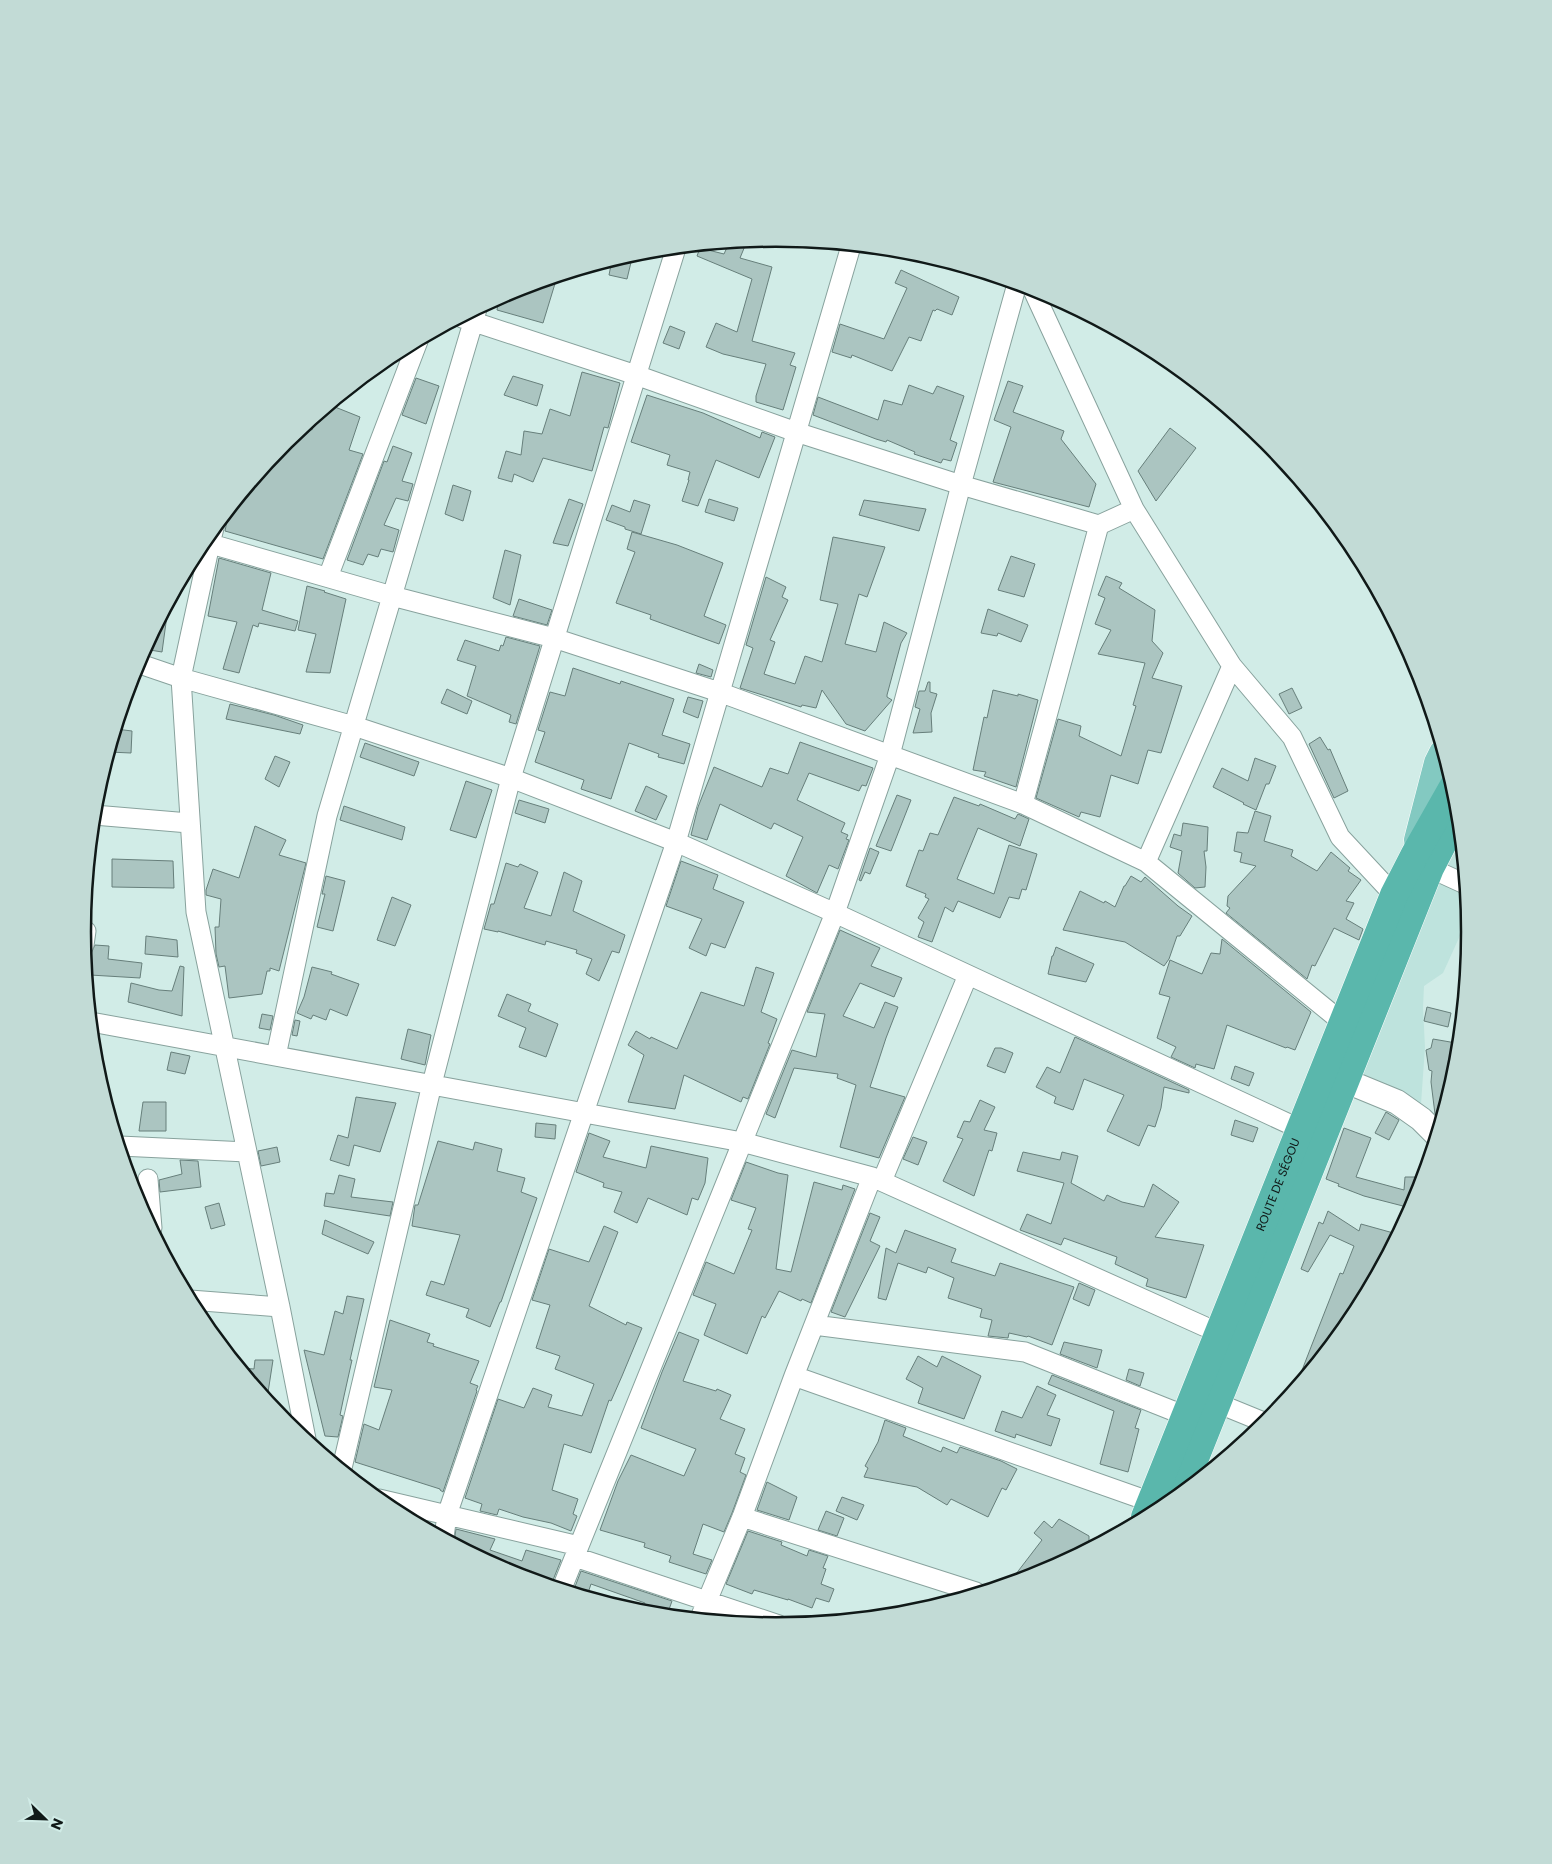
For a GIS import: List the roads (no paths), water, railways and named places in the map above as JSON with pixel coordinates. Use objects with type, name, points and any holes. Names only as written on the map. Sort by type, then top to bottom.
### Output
[{"type":"highway","name":"ROUTE DE SÉGOU","points":[[1186,1480],[1217,1403],[1334,1076],[1428,857],[1451,815]]},
{"type":"highway","name":"ROUTE DE SÉGOU","points":[[1150,1505],[1300,1129],[1334,1076],[1342,1022],[1394,895],[1428,857]]},
{"type":"main road","name":"ROUTE DE SÉGOU","points":[[1428,857],[1439,762]]},
{"type":"street","points":[[445,1531],[447,1515],[676,842],[848,251]]},
{"type":"street","points":[[343,1462],[432,1084],[511,778],[674,255]]},
{"type":"street","points":[[564,1582],[835,913],[890,755],[961,485],[1015,291]]},
{"type":"street","points":[[1037,299],[1134,509],[1232,666],[1292,737],[1340,837],[1394,895]]},
{"type":"street","points":[[473,318],[796,432],[961,485],[1099,525],[1134,509]]},
{"type":"street","points":[[276,1056],[327,816],[392,596],[469,320]]},
{"type":"street","points":[[328,577],[414,352]]},
{"type":"street","points":[[1023,804],[1099,525]]},
{"type":"street","points":[[215,540],[392,596],[554,638],[719,692],[1023,804],[1146,862],[1342,1022]]},
{"type":"street","points":[[206,554],[181,678],[196,912],[304,1427]]},
{"type":"street","points":[[145,666],[181,678],[354,726],[511,778],[676,842],[835,913],[1300,1129]]},
{"type":"street","points":[[1146,862],[1232,666]]},
{"type":"street","points":[[101,816],[189,823]]},
{"type":"street","points":[[1428,857],[1458,879]]},
{"type":"street","points":[[703,1609],[742,1517],[814,1325],[968,975]]},
{"type":"street","points":[[97,1023],[742,1142],[877,1179],[1219,1333]]},
{"type":"street","points":[[1334,1076],[1397,1102],[1422,1119],[1431,1129]]},
{"type":"street","points":[[126,1146],[247,1152]]},
{"type":"street","points":[[148,1179],[151,1210]]},
{"type":"street","points":[[200,1301],[280,1307]]},
{"type":"street","points":[[814,1325],[1025,1352],[1186,1416]]},
{"type":"street","points":[[794,1376],[1145,1508]]},
{"type":"street","points":[[1217,1403],[1257,1419]]},
{"type":"street","points":[[401,1504],[577,1551],[703,1609],[731,1615]]},
{"type":"street","points":[[742,1517],[966,1589]]}]
